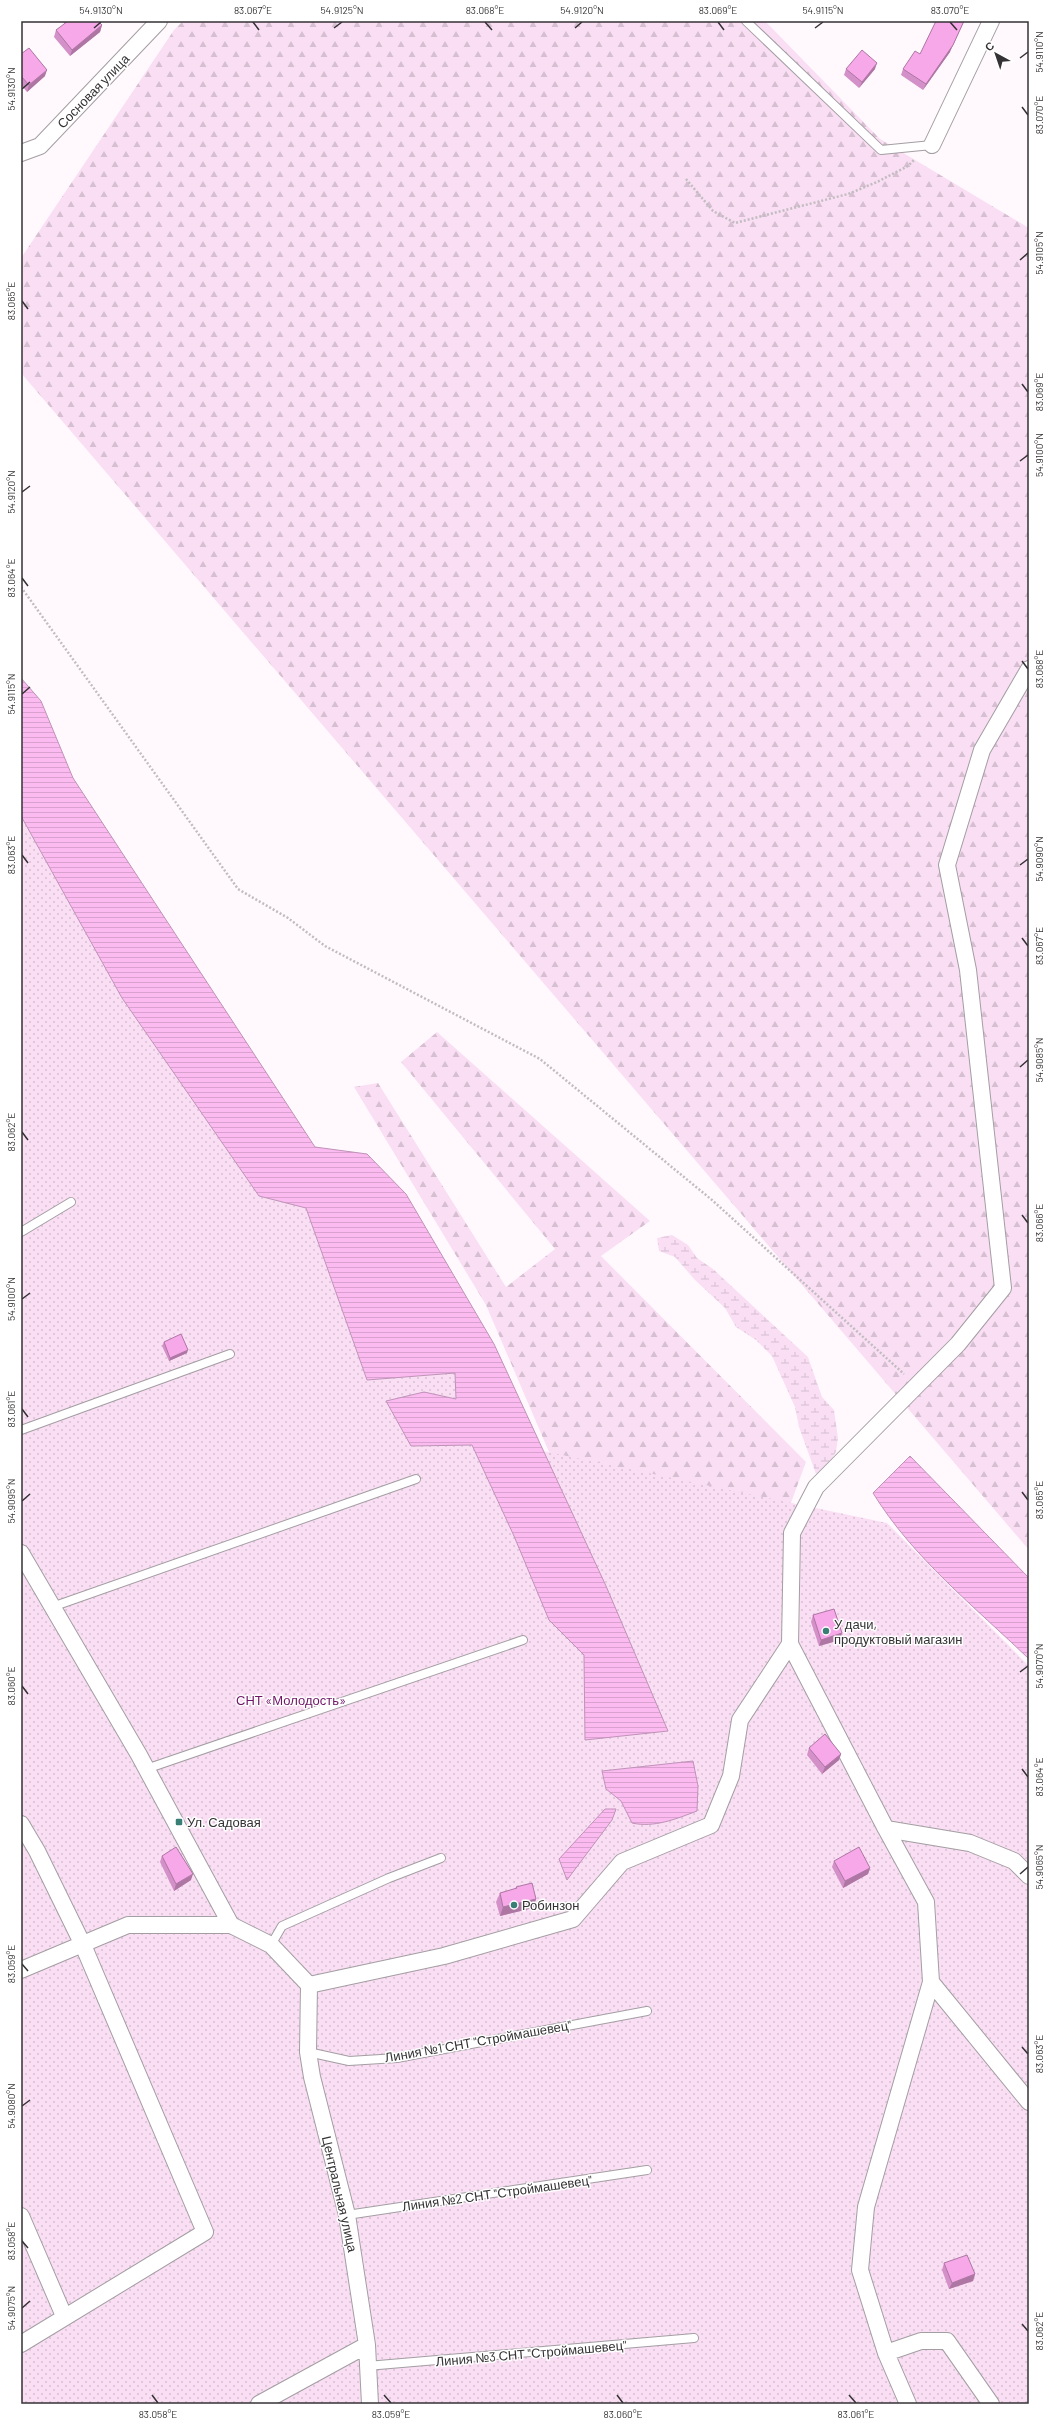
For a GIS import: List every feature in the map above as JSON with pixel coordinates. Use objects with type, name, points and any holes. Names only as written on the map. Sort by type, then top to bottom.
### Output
[{"type":"street","name":"Сосновая улица","points":[[21,154],[40,146],[159,21]]},
{"type":"street","points":[[932,145],[991,21]]},
{"type":"street","points":[[908,2404],[886,2353],[860,2270],[866,2207],[931,1982],[926,1902],[886,1829],[790,1644],[792,1533],[816,1487],[958,1344],[1003,1288],[968,970],[947,865],[982,750],[1029,669]]},
{"type":"street","points":[[21,1553],[146,1768],[231,1925]]},
{"type":"street","points":[[21,1970],[128,1925],[231,1925],[271,1945],[309,1985],[444,1956],[573,1919],[622,1862],[711,1825],[731,1776],[740,1720],[790,1644]]},
{"type":"street","points":[[21,1824],[37,1851],[83,1945],[205,2232],[64,2316],[21,2344]]},
{"type":"street","points":[[886,1829],[970,1843],[1014,1861],[1029,1876]]},
{"type":"street","points":[[931,1982],[1029,2102]]},
{"type":"street","name":"Центральная улица","points":[[309,1985],[308,2052],[312,2077],[347,2215],[367,2345],[370,2404]]},
{"type":"street","points":[[21,2216],[64,2316]]},
{"type":"street","points":[[886,2353],[921,2341],[947,2341],[991,2404]]},
{"type":"street","points":[[258,2404],[367,2345]]},
{"type":"lane","points":[[746,21],[881,150],[932,145]]},
{"type":"lane","points":[[21,1232],[70,1202]]},
{"type":"lane","points":[[21,1430],[230,1354]]},
{"type":"lane","points":[[52,1607],[416,1479]]},
{"type":"lane","points":[[146,1768],[523,1640]]},
{"type":"lane","points":[[271,1945],[282,1926],[389,1878],[441,1858]]},
{"type":"lane","name":"Линия №1 СНТ \"Строймашевец\"","points":[[308,2052],[349,2061],[397,2058],[647,2011]]},
{"type":"lane","name":"Линия №2 СНТ \"Строймашевец\"","points":[[347,2215],[647,2170]]},
{"type":"lane","name":"Линия №3 СНТ \"Строймашевец\"","points":[[367,2366],[694,2338]]},
{"type":"path","points":[[686,179],[713,211],[735,223],[848,194],[908,166],[923,155],[932,145]]},
{"type":"path","points":[[21,587],[238,889],[288,918],[325,946],[540,1059],[712,1200],[916,1386]]},
{"type":"green space","points":[[183,21],[765,21],[880,139],[1029,228],[1029,1550],[21,373],[21,258],[174,30]]},
{"type":"green space","name":"СНТ «Молодость»","points":[[21,816],[122,998],[259,1196],[306,1208],[367,1380],[455,1373],[456,1399],[424,1392],[411,1446],[510,1444],[887,1523],[1029,1666],[1029,2404],[21,2404]]},
{"type":"green space","points":[[437,1032],[650,1221],[601,1256],[806,1462],[761,1584],[699,1802],[486,1305],[354,1087],[378,1083],[506,1287],[555,1249],[401,1062]]},
{"type":"green space","points":[[672,1235],[688,1245],[697,1258],[713,1269],[808,1357],[822,1397],[834,1410],[838,1438],[836,1452],[827,1466],[816,1474],[799,1427],[795,1407],[772,1356],[756,1340],[736,1327],[725,1308],[695,1280],[675,1257],[659,1251],[657,1238]]},
{"type":"shaded area","points":[[21,678],[41,701],[73,778],[315,1147],[367,1154],[406,1194],[494,1344],[606,1586],[668,1731],[585,1740],[584,1655],[549,1620],[514,1536],[472,1445],[411,1446],[386,1401],[424,1392],[456,1399],[455,1373],[367,1380],[306,1208],[259,1196],[122,998],[21,816]]},
{"type":"shaded area","points":[[910,1456],[1029,1578],[1029,1659],[966,1601],[926,1560],[889,1517],[873,1493]]},
{"type":"shaded area","points":[[693,1761],[698,1786],[697,1811],[657,1824],[632,1823],[621,1801],[606,1789],[602,1771]]},
{"type":"shaded area","points":[[605,1809],[616,1809],[612,1820],[567,1880],[559,1859]]},
{"type":"building","points":[[68,21],[98,21],[102,25],[72,50],[56,30]]},
{"type":"building","points":[[936,21],[964,21],[953,45],[926,84],[903,69],[915,51],[920,54]]},
{"type":"building","points":[[29,48],[47,70],[29,85],[21,76],[21,54]]},
{"type":"building","points":[[862,50],[877,63],[862,82],[846,69]]},
{"type":"building","points":[[181,1334],[188,1350],[170,1358],[164,1342]]},
{"type":"building","name":"У дачи, продуктовый магазин","points":[[834,1609],[842,1633],[821,1640],[813,1615]]},
{"type":"building","points":[[825,1734],[841,1754],[825,1767],[809,1748]]},
{"type":"building","points":[[176,1847],[193,1874],[176,1884],[162,1856]]},
{"type":"building","points":[[859,1847],[870,1868],[845,1881],[834,1861]]},
{"type":"building","points":[[532,1883],[536,1899],[503,1907],[500,1893]]},
{"type":"building","points":[[967,2255],[975,2274],[952,2283],[944,2263]]},
{"type":"place","name":"У дачи, продуктовый магазин","points":[[826,1631]]},
{"type":"place","name":"Ул. Садовая","points":[[179,1822]]},
{"type":"place","name":"Робинзон","points":[[514,1905]]}]
